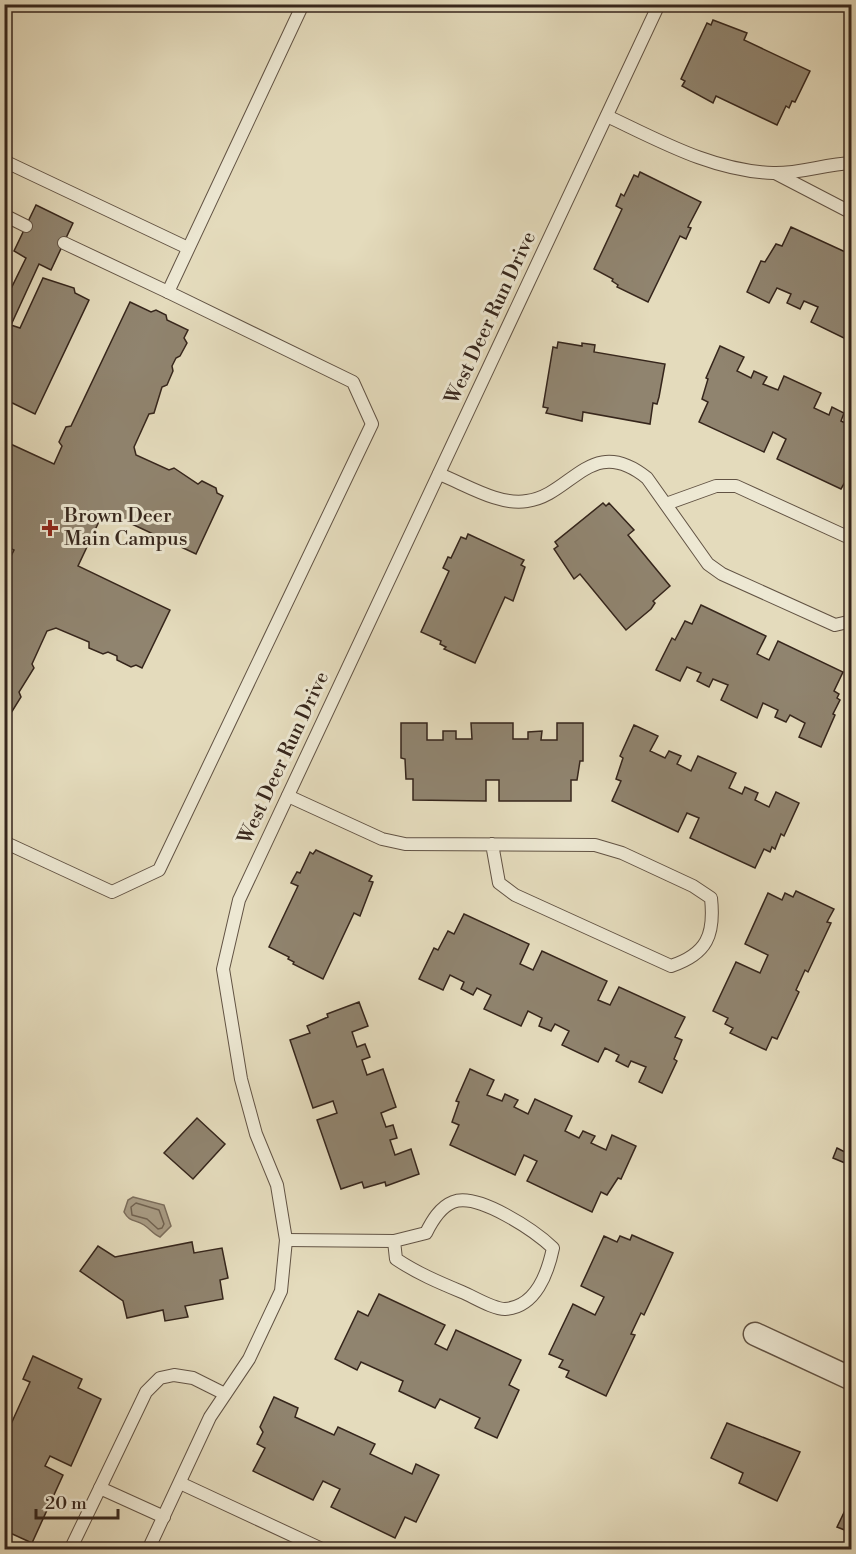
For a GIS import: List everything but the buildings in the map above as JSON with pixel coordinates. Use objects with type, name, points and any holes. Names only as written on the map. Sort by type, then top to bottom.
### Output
[{"type":"street","points":[[755,1334],[852,1379]]},
{"type":"lane","points":[[168,292],[303,4]]},
{"type":"lane","name":"West Deer Run Drive","points":[[148,1550],[210,1417],[249,1359],[281,1291],[286,1240],[277,1185],[256,1134],[241,1079],[223,969],[239,900],[659,4]]},
{"type":"lane","points":[[607,116],[700,158],[729,168],[775,173],[852,163]]},
{"type":"lane","points":[[4,161],[188,248]]},
{"type":"lane","points":[[775,173],[852,213]]},
{"type":"lane","points":[[4,215],[26,225]]},
{"type":"lane","points":[[4,842],[112,892],[159,870],[372,424],[353,382],[64,243]]},
{"type":"lane","points":[[439,474],[511,502],[529,501],[549,493],[570,477],[593,465],[610,462],[635,468],[647,478],[708,564],[722,574],[835,625],[852,621]]},
{"type":"lane","points":[[666,504],[716,486],[736,486],[852,539]]},
{"type":"lane","points":[[288,796],[382,839],[405,844],[492,844],[596,845],[622,853],[693,886],[711,898],[714,922],[706,942],[689,960],[670,966],[515,894],[499,883],[492,844]]},
{"type":"lane","points":[[286,1240],[394,1241],[426,1233],[434,1217],[453,1202],[472,1200],[533,1230],[553,1248],[548,1271],[540,1286],[521,1304],[504,1309],[420,1275],[396,1258],[394,1241]]},
{"type":"lane","points":[[70,1550],[146,1392],[160,1378],[174,1375],[193,1378],[225,1394]]},
{"type":"lane","points":[[180,1483],[324,1550]]},
{"type":"lane","points":[[100,1488],[164,1517]]},
{"type":"water","points":[[133,1197],[164,1205],[171,1226],[160,1237],[126,1215],[124,1212],[128,1200]]},
{"type":"place","name":"Brown Deer Main Campus","points":[[50,528]]}]
